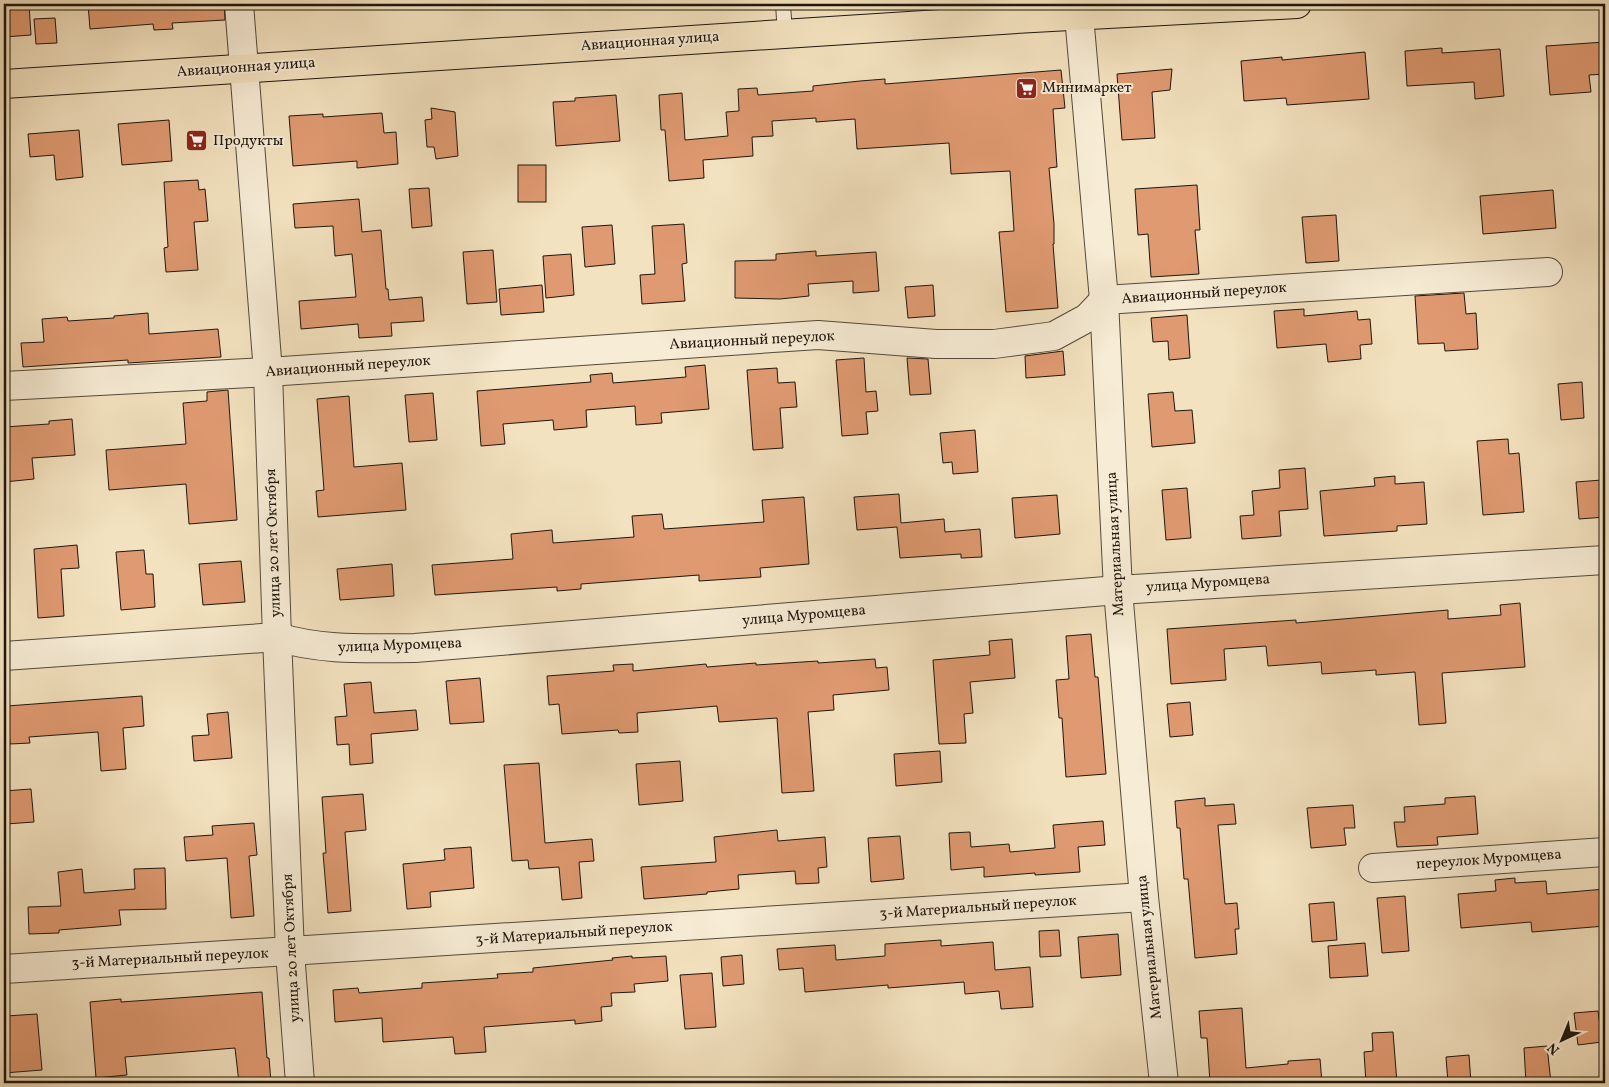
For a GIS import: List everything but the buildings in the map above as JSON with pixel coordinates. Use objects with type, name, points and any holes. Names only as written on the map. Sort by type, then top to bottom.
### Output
[{"type":"main road","name":"Авиационная улица","points":[[4,84],[785,34],[1079,9],[1297,4]]},
{"type":"street","name":"улица 20 лет Октября","points":[[239,4],[268,372],[290,952],[300,1083]]},
{"type":"street","name":"Материальная улица","points":[[1079,9],[1104,300],[1118,590],[1144,897],[1164,1083]]},
{"type":"street","name":"Авиационный переулок","points":[[4,386],[268,372],[818,335],[936,344],[994,344],[1054,336],[1087,318],[1104,300],[1548,272]]},
{"type":"street","name":"улица Муромцева","points":[[4,656],[277,637],[297,643],[322,647],[415,648],[1118,590],[1605,560]]},
{"type":"street","name":"переулок Муромцева","points":[[1373,868],[1605,852]]},
{"type":"street","name":"3-й Материальный переулок","points":[[4,969],[1144,897]]},
{"type":"lane","points":[[783,4],[785,34]]},
{"type":"place","name":"Минимаркет","points":[[1026,88]]},
{"type":"place","name":"Продукты","points":[[197,141]]}]
